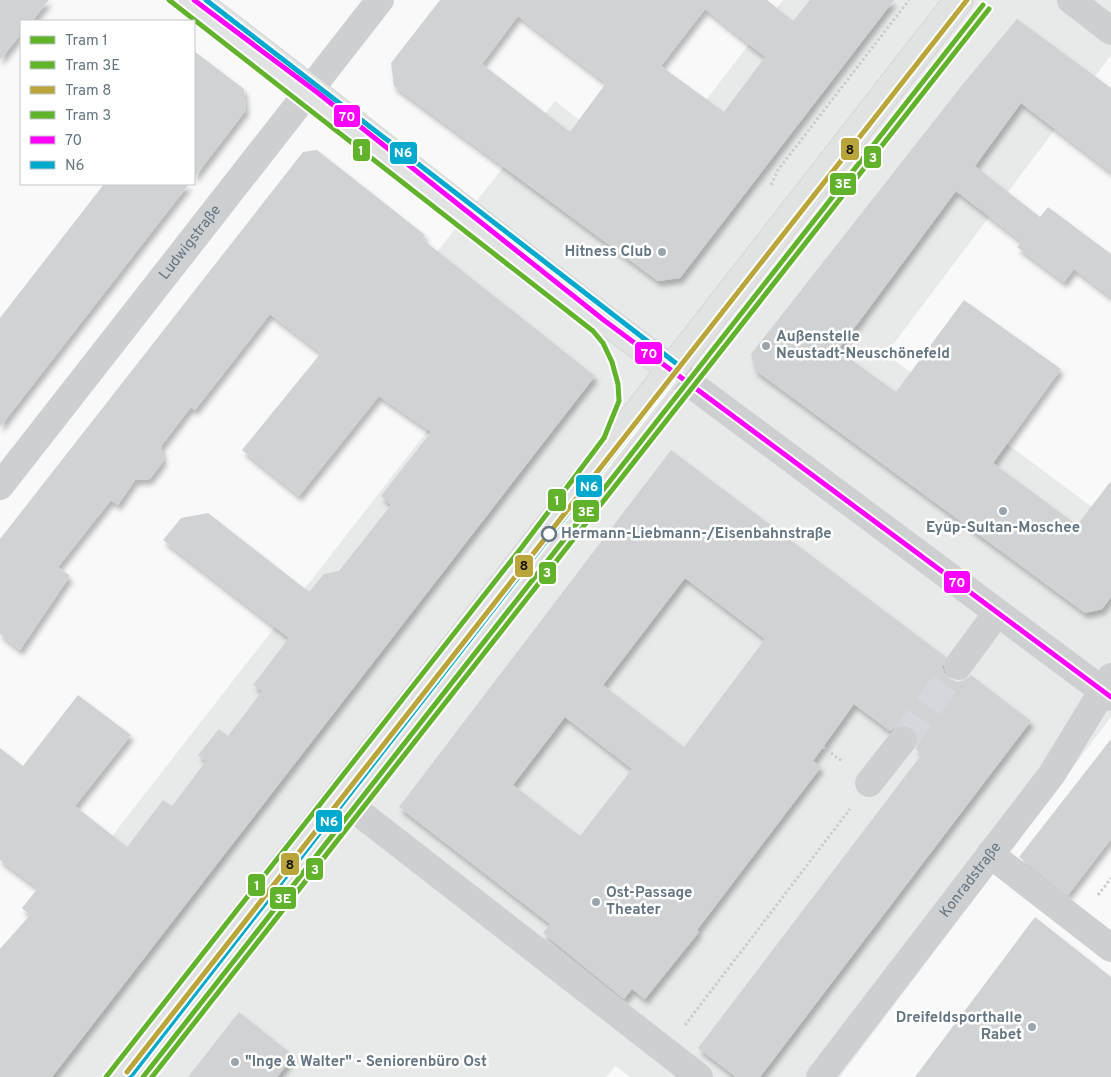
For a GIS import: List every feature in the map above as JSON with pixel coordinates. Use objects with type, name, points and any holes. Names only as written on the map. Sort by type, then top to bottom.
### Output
[{"type":"main road","points":[[194,0],[311,89],[605,321],[672,370]]},
{"type":"main road","points":[[120,1077],[959,0]]},
{"type":"street","name":"Ludwigstraße","points":[[0,486],[380,0]]},
{"type":"street","points":[[1071,0],[1111,31]]},
{"type":"street","points":[[672,370],[997,613],[1108,688]]},
{"type":"street","points":[[958,666],[997,613]]},
{"type":"street","name":"Konradstraße","points":[[820,1077],[1052,774],[1108,688]]},
{"type":"street","points":[[869,783],[903,740]]},
{"type":"street","points":[[339,797],[698,1077]]},
{"type":"street","points":[[990,854],[1111,948]]},
{"type":"path","points":[[778,170],[909,0]]},
{"type":"path","points":[[664,1051],[869,783],[823,747]]},
{"type":"shaded area","points":[[783,0],[1111,0],[1111,55],[886,354],[1111,521],[1111,717],[840,1077],[630,1077],[615,1066],[606,1077],[0,1077],[0,980],[474,371],[394,307],[555,101],[649,174]]},
{"type":"building","points":[[0,0],[49,0],[33,20],[20,20],[20,35],[0,60]]},
{"type":"building","points":[[440,0],[767,0],[793,21],[810,0],[894,0],[680,278],[658,281],[394,86],[391,63]],"holes":[[[705,9],[765,57],[724,112],[661,66]],[[518,16],[606,83],[570,132],[482,64]]]},
{"type":"building","points":[[1017,19],[1111,88],[1111,172],[1021,103],[975,166],[1040,217],[1048,207],[1111,254],[1111,297],[1074,269],[1064,282],[1017,247],[1022,242],[956,191],[838,350],[896,392],[964,300],[1061,369],[993,463],[1077,525],[1111,481],[1111,597],[1102,609],[1085,613],[755,370],[751,354],[963,84]]},
{"type":"building","points":[[195,52],[244,89],[246,110],[195,177]]},
{"type":"building","points":[[317,150],[425,235],[422,239],[595,376],[52,1077],[0,1077],[0,949],[30,915],[22,908],[38,888],[0,860],[0,748],[23,766],[78,695],[131,735],[75,806],[127,847],[163,800],[172,806],[206,761],[198,755],[219,729],[228,736],[262,691],[253,685],[289,638],[163,540],[181,518],[208,513],[309,592],[324,574],[339,571],[391,505],[381,496],[431,432],[379,396],[299,496],[242,450],[321,353],[270,314],[195,410],[191,407],[161,446],[164,460],[150,479],[135,480],[118,505],[111,500],[58,567],[70,576],[20,650],[0,634],[0,539],[303,152]]},
{"type":"building","points":[[103,185],[188,185],[0,427],[0,318]]},
{"type":"building","points":[[671,450],[946,657],[942,665],[944,673],[948,678],[957,682],[965,680],[971,675],[1031,721],[760,1077],[736,1077],[698,1048],[922,754],[916,749],[918,735],[912,727],[898,725],[890,731],[854,704],[813,761],[821,767],[697,930],[699,932],[645,999],[632,989],[624,999],[543,933],[550,924],[399,807]],"holes":[[[685,578],[765,639],[684,747],[603,685]],[[565,717],[632,769],[580,836],[513,785]]]},
{"type":"building","points":[[1111,739],[1111,839],[1068,895],[1019,857]]},
{"type":"building","name":"Dreifeldsporthalle Rabet","points":[[1035,917],[1111,977],[1111,1077],[915,1077]]},
{"type":"building","points":[[239,1012],[294,1056],[277,1077],[188,1077]]},
{"type":"tunnel","points":[[903,740],[958,666]]},
{"type":"tram line","name":"1","points":[[169,0],[195,20]]},
{"type":"tram line","name":"8","points":[[127,1072],[967,0]]},
{"type":"tram line","name":"3E","points":[[143,1077],[983,5]]},
{"type":"tram line","name":"3","points":[[152,1077],[989,9]]},
{"type":"tram line","name":"1","points":[[106,1077],[522,547],[604,438],[619,401],[618,384],[612,362],[603,343],[593,331],[195,20]]},
{"type":"transit line","name":"70","points":[[194,0],[318,93],[605,321],[1111,697]]},
{"type":"transit line","name":"N6","points":[[130,1077],[679,370],[677,364],[206,0]]},
{"type":"place","name":"Hitness Club","points":[[662,252]]},
{"type":"place","name":"Außenstelle Neustadt-Neuschönefeld","points":[[766,346]]},
{"type":"place","name":"Eyüp-Sultan-Moschee","points":[[1003,511]]},
{"type":"place","name":"Hermann-Liebmann-/Eisenbahnstraße","points":[[549,534]]},
{"type":"place","name":"Ost-Passage Theater","points":[[596,902]]},
{"type":"place","name":"Dreifeldsporthalle Rabet","points":[[1032,1027]]},
{"type":"place","name":"\"Inge & Walter\" - Seniorenbüro Ost","points":[[235,1062]]}]
